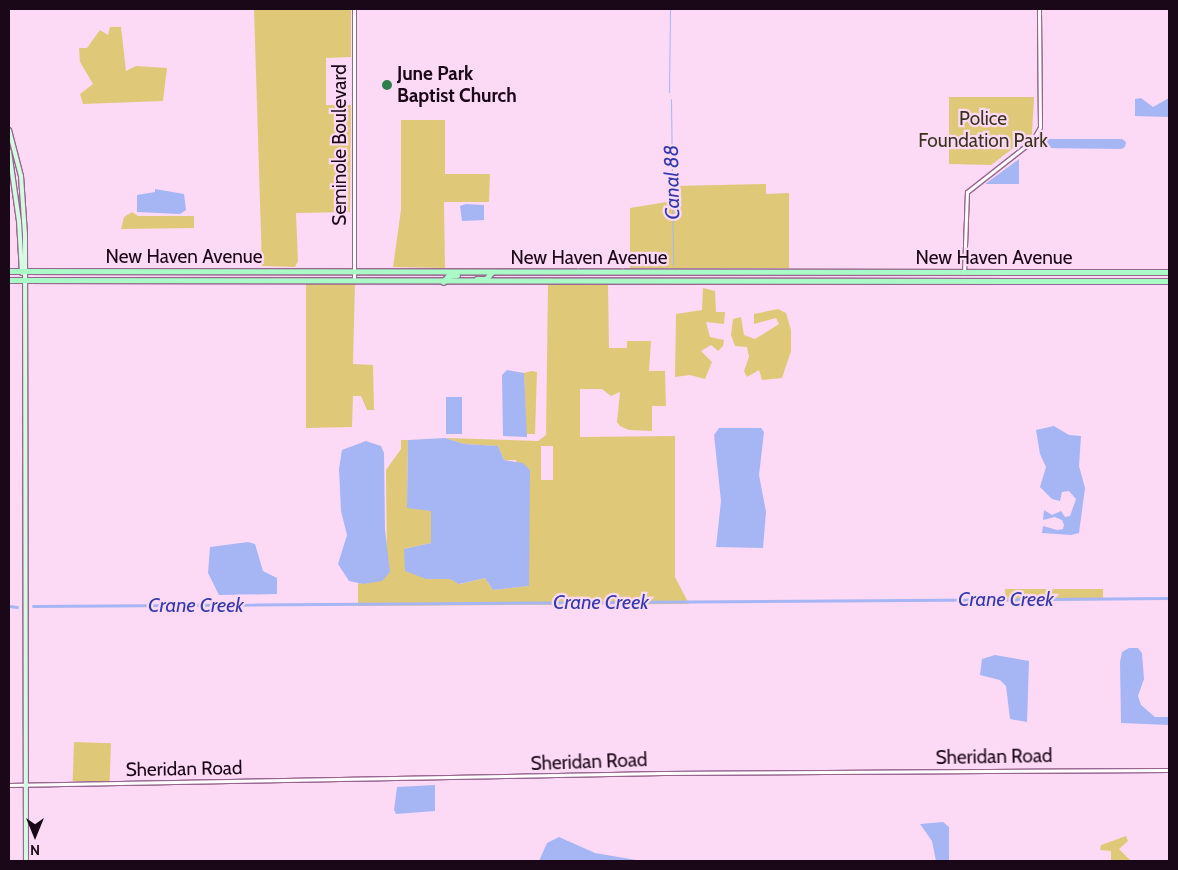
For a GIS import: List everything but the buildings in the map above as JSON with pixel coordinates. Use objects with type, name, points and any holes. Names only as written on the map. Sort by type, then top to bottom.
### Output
[{"type":"main road","points":[[9,130],[21,176],[23,271]]},
{"type":"main road","points":[[9,151],[19,213],[24,280],[26,861]]},
{"type":"main road","name":"New Haven Avenue","points":[[9,271],[582,274],[1169,272]]},
{"type":"main road","points":[[89,280],[102,271]]},
{"type":"main road","points":[[102,280],[115,271]]},
{"type":"main road","points":[[136,280],[144,272]]},
{"type":"main road","points":[[148,281],[159,272]]},
{"type":"main road","points":[[202,281],[214,272]]},
{"type":"main road","points":[[214,281],[229,272]]},
{"type":"main road","points":[[304,281],[316,272]]},
{"type":"main road","points":[[1096,281],[1110,272]]},
{"type":"main road","points":[[1115,281],[1131,272]]},
{"type":"main road","points":[[443,282],[448,276],[475,273]]},
{"type":"main road","points":[[468,282],[486,279],[491,273]]},
{"type":"main road","points":[[521,282],[536,273]]},
{"type":"main road","points":[[830,282],[834,273]]},
{"type":"main road","points":[[889,282],[902,273]]},
{"type":"main road","points":[[925,282],[936,273]]},
{"type":"main road","points":[[954,282],[964,273]]},
{"type":"main road","points":[[976,282],[980,276],[990,273]]},
{"type":"main road","points":[[1043,282],[1044,273]]},
{"type":"main road","points":[[570,282],[582,274]]},
{"type":"main road","points":[[687,283],[698,274]]},
{"type":"main road","points":[[699,283],[711,274]]},
{"type":"main road","points":[[776,282],[789,274]]},
{"type":"main road","points":[[789,282],[801,274]]},
{"type":"main road","name":"New Haven Avenue","points":[[9,280],[687,283],[1168,281]]},
{"type":"street","name":"Seminole Boulevard","points":[[354,9],[354,282]]},
{"type":"street","points":[[964,273],[967,192],[1037,136],[1040,95],[1040,9]]},
{"type":"street","name":"Sheridan Road","points":[[9,785],[672,773],[1169,770]]},
{"type":"green space","points":[[254,9],[351,9],[351,57],[326,58],[326,105],[351,105],[350,212],[296,213],[298,261],[295,267],[262,266]]},
{"type":"green space","points":[[110,27],[121,27],[126,71],[136,66],[167,68],[163,101],[83,104],[80,94],[93,84],[80,62],[79,48],[87,48],[100,30],[108,35]]},
{"type":"green space","name":"Police Foundation Park","points":[[949,97],[1034,97],[1032,134],[991,165],[949,164]]},
{"type":"green space","points":[[401,120],[445,120],[445,174],[490,174],[489,202],[444,202],[445,268],[393,267],[401,210]]},
{"type":"green space","points":[[766,184],[766,194],[789,193],[789,268],[630,268],[630,208],[673,201],[673,186]]},
{"type":"green space","points":[[132,212],[138,216],[194,216],[194,228],[121,229],[124,217]]},
{"type":"green space","points":[[355,283],[353,364],[373,365],[374,410],[367,410],[361,396],[353,396],[352,427],[306,428],[306,284]]},
{"type":"green space","points":[[548,284],[608,285],[609,348],[627,348],[627,341],[651,341],[649,371],[665,371],[666,406],[652,406],[652,431],[629,430],[620,426],[617,422],[620,392],[611,396],[602,389],[580,389],[580,437],[675,436],[675,577],[689,604],[358,606],[358,583],[363,584],[387,568],[386,470],[401,449],[401,440],[408,440],[407,507],[431,511],[431,543],[404,549],[426,579],[450,579],[460,584],[485,578],[493,590],[529,586],[516,460],[504,460],[498,446],[464,444],[445,438],[538,441],[546,435]],"holes":[[[541,446],[553,446],[553,480],[541,480]]]},
{"type":"green space","points":[[703,288],[715,291],[716,312],[725,312],[724,324],[706,322],[710,337],[724,340],[723,346],[718,351],[711,345],[701,351],[712,362],[705,379],[690,375],[675,377],[676,314],[702,310]]},
{"type":"green space","points":[[778,309],[786,313],[791,330],[791,351],[782,378],[762,380],[759,370],[747,377],[744,371],[749,357],[747,347],[735,346],[731,335],[733,319],[741,317],[744,335],[755,339],[779,324],[776,318],[754,324],[754,314]]},
{"type":"green space","points":[[537,372],[535,434],[526,434],[524,373]]},
{"type":"green space","points":[[1005,589],[1103,589],[1103,600],[1006,602]]},
{"type":"green space","points":[[74,742],[111,743],[110,782],[73,781]]},
{"type":"green space","points":[[1126,836],[1128,841],[1119,849],[1131,861],[1111,861],[1111,851],[1100,850],[1101,845]]},
{"type":"water","points":[[1141,98],[1153,107],[1169,98],[1169,117],[1135,116],[1135,99]]},
{"type":"water","points":[[1049,139],[1122,139],[1126,142],[1125,147],[1121,149],[1043,148],[1043,143]]},
{"type":"water","points":[[1019,159],[1019,184],[985,184]]},
{"type":"water","points":[[155,189],[184,194],[186,210],[180,214],[137,212],[137,195],[155,192]]},
{"type":"water","points":[[466,204],[484,205],[484,220],[462,221],[460,206]]},
{"type":"water","points":[[507,370],[524,373],[527,437],[503,436],[502,375]]},
{"type":"water","points":[[446,397],[462,397],[462,434],[446,434]]},
{"type":"water","points":[[1054,426],[1069,435],[1081,436],[1079,466],[1085,488],[1079,533],[1071,535],[1042,533],[1043,526],[1057,530],[1063,529],[1064,525],[1062,520],[1055,517],[1043,520],[1044,510],[1052,515],[1061,511],[1065,517],[1070,516],[1076,499],[1069,491],[1062,492],[1060,501],[1052,499],[1040,487],[1046,467],[1040,454],[1036,430]]},
{"type":"water","points":[[719,428],[761,428],[764,432],[759,475],[766,512],[763,548],[716,547],[721,501],[714,435]]},
{"type":"water","points":[[445,438],[464,444],[498,446],[504,460],[523,463],[530,470],[529,586],[493,590],[485,578],[459,584],[450,579],[426,579],[405,571],[404,549],[431,543],[431,511],[407,508],[408,440]]},
{"type":"water","points":[[366,441],[381,446],[384,453],[385,530],[390,572],[382,581],[363,584],[349,581],[338,564],[347,535],[341,511],[339,469],[342,450]]},
{"type":"water","points":[[248,542],[255,544],[263,571],[277,578],[277,594],[219,595],[208,573],[210,547]]},
{"type":"water","points":[[1129,648],[1138,648],[1142,653],[1144,679],[1138,696],[1141,705],[1155,717],[1169,717],[1169,725],[1121,723],[1120,662],[1122,652]]},
{"type":"water","points":[[995,655],[1029,661],[1027,722],[1010,719],[1006,686],[1000,680],[980,675],[982,659]]},
{"type":"water","points":[[435,785],[435,811],[396,814],[394,810],[397,787]]},
{"type":"water","points":[[943,822],[949,827],[949,861],[936,861],[932,841],[920,824]]},
{"type":"water","points":[[559,837],[595,853],[642,861],[539,861],[547,843]]},
{"type":"waterway","name":"Canal 88","points":[[669,92],[670,9]]},
{"type":"waterway","name":"Canal 88","points":[[671,99],[673,265]]},
{"type":"waterway","name":"Crane Creek","points":[[33,606],[1169,598]]},
{"type":"waterway","name":"Crane Creek","points":[[9,606],[17,607]]},
{"type":"place","name":"June Park Baptist Church","points":[[387,85]]}]
